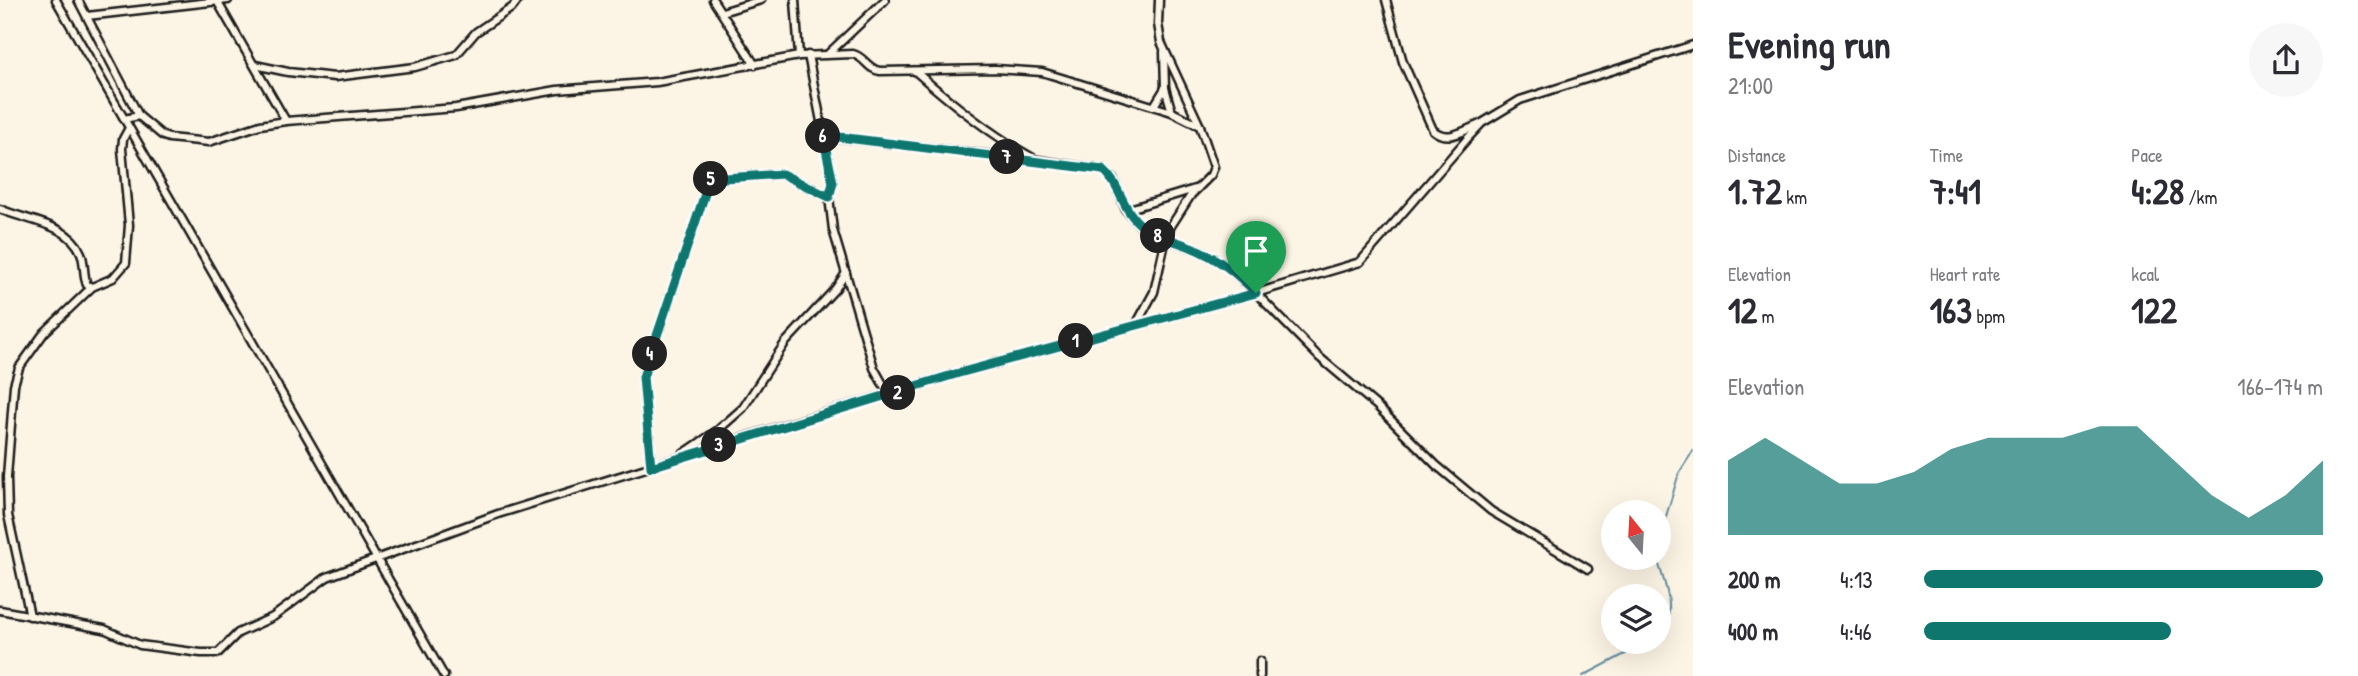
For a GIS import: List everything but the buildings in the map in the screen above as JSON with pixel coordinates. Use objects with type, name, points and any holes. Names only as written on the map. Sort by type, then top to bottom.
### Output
[{"type":"street","points":[[56,0],[444,676]]},
{"type":"street","points":[[78,0],[139,117],[163,136],[199,143],[221,139],[260,125],[286,121],[456,108],[557,90],[657,82],[799,56],[828,54],[856,54],[875,70],[1005,69],[1042,72],[1172,112],[1200,126]]},
{"type":"street","points":[[87,16],[228,0]]},
{"type":"street","points":[[256,65],[288,72],[335,77],[415,67],[456,55],[475,32],[513,7],[518,0]]},
{"type":"street","points":[[713,0],[755,65]]},
{"type":"street","points":[[722,12],[761,0]]},
{"type":"street","points":[[795,0],[799,56]]},
{"type":"street","points":[[828,54],[886,0]]},
{"type":"street","points":[[1159,0],[1158,24],[1164,51],[1165,88],[1172,112]]},
{"type":"street","points":[[1386,0],[1403,62],[1433,130],[1438,135],[1448,136],[1482,123],[1520,100],[1693,45]]},
{"type":"street","points":[[217,1],[286,121]]},
{"type":"street","points":[[1136,325],[1154,292],[1166,238],[1191,194],[1211,175],[1214,167],[1200,126],[1164,51]]},
{"type":"street","points":[[807,55],[833,183],[829,197],[833,230],[874,368],[889,396]]},
{"type":"street","points":[[915,71],[941,94],[1014,147],[1038,160]]},
{"type":"street","points":[[1154,106],[1165,88]]},
{"type":"street","points":[[124,118],[139,117]]},
{"type":"street","points":[[0,610],[104,629],[140,645],[214,654],[222,650],[238,633],[284,610],[322,580],[504,512],[781,425],[889,396],[959,373],[1256,293],[1360,262],[1482,123]]},
{"type":"street","points":[[30,616],[8,515],[13,385],[19,368],[44,333],[92,287],[113,278],[123,268],[128,257],[129,226],[122,149],[129,128]]},
{"type":"street","points":[[823,135],[1103,170],[1113,179],[1126,210],[1138,224],[1151,233],[1201,251],[1232,268],[1319,356],[1377,406],[1436,465],[1492,511],[1587,569]]},
{"type":"street","points":[[651,467],[643,377],[710,179],[782,174],[829,197]]},
{"type":"street","points":[[1126,210],[1198,187]]},
{"type":"street","points":[[0,209],[67,235],[79,249],[85,280],[87,285],[92,287]]},
{"type":"street","points":[[674,459],[709,437],[743,408],[785,343],[836,288],[846,273]]},
{"type":"street","points":[[0,468],[9,458]]},
{"type":"street","points":[[1260,661],[1260,676]]},
{"type":"waterway","points":[[1671,500],[1679,473],[1693,451]]},
{"type":"waterway","points":[[1661,570],[1665,584]]},
{"type":"waterway","points":[[1583,676],[1625,654]]},
{"type":"route","points":[[823,135],[1103,170],[1113,179],[1126,210],[1138,224],[1151,233],[1201,251],[1232,268],[1256,293],[959,373],[889,396],[781,425],[651,467],[643,377],[710,179],[782,174],[829,197],[833,183],[823,135]]}]
